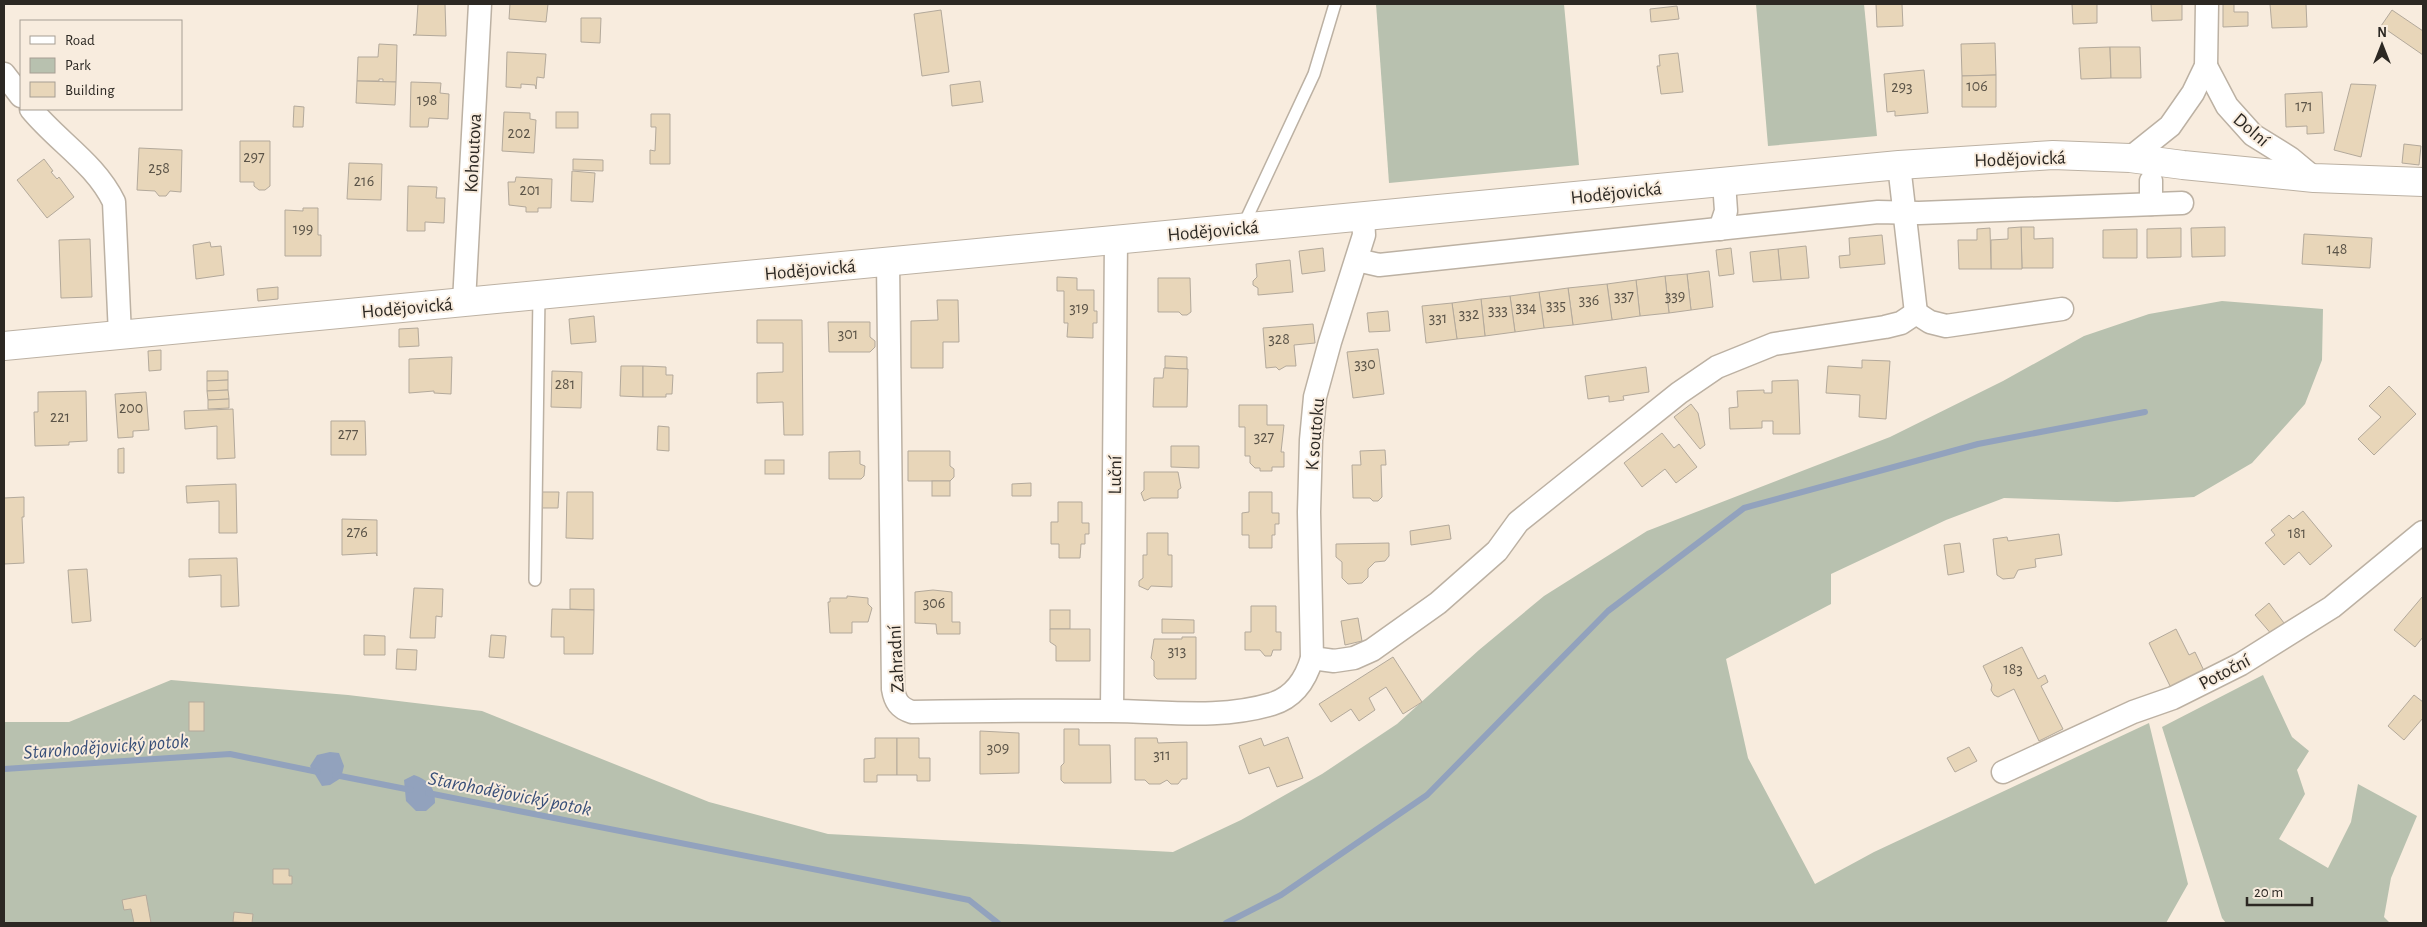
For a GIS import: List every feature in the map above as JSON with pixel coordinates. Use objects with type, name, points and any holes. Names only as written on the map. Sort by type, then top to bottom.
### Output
[{"type":"street","name":"Kohoutova","points":[[464,302],[480,4]]},
{"type":"street","name":"Dolní","points":[[2130,158],[2170,126],[2193,93],[2206,66],[2207,4]]},
{"type":"street","name":"Dolní","points":[[2206,66],[2227,106],[2253,135],[2290,158],[2314,178]]},
{"type":"street","points":[[4,74],[20,95]]},
{"type":"street","points":[[32,110],[54,134],[86,161],[107,188],[114,202],[120,334]]},
{"type":"street","name":"Hodějovická","points":[[4,346],[1899,165],[2053,155],[2130,158],[2183,166],[2314,178],[2423,182]]},
{"type":"street","points":[[1899,165],[1916,313]]},
{"type":"street","points":[[2150,181],[2151,204]]},
{"type":"street","points":[[1720,229],[1726,211],[1724,182]]},
{"type":"street","points":[[1357,260],[1379,265],[1878,212],[1904,213],[2182,203]]},
{"type":"street","name":"K soutoku","points":[[1312,658],[1309,512],[1314,406],[1330,342],[1364,235],[1363,217]]},
{"type":"street","name":"Luční","points":[[1112,710],[1116,239]]},
{"type":"street","name":"Zahradní","points":[[888,261],[893,689],[895,699],[903,709],[912,712],[1112,710],[1172,714],[1231,712],[1272,704],[1286,698],[1298,688],[1307,673],[1312,658]]},
{"type":"street","points":[[1916,313],[1930,322],[1946,326],[2062,309]]},
{"type":"street","points":[[1312,658],[1334,662],[1354,658],[1372,650],[1438,603],[1497,551],[1518,522],[1679,393],[1718,367],[1774,344],[1885,327],[1901,323],[1916,313]]},
{"type":"street","name":"Potoční","points":[[2003,772],[2134,712],[2173,698],[2242,664],[2332,607],[2423,532]]},
{"type":"lane","points":[[1242,228],[1314,74],[1336,4]]},
{"type":"lane","points":[[535,580],[539,294]]},
{"type":"green space","points":[[1376,4],[1564,4],[1579,165],[1389,183]]},
{"type":"green space","points":[[1756,4],[1864,4],[1877,136],[1768,146]]},
{"type":"green space","points":[[2222,301],[2323,309],[2322,360],[2305,404],[2252,463],[2194,497],[2117,502],[2004,498],[1946,520],[1831,574],[1831,604],[1726,659],[1748,758],[1815,884],[1874,852],[2149,723],[2188,884],[2166,923],[4,923],[4,722],[69,722],[171,680],[348,695],[482,711],[709,802],[828,834],[1173,852],[1241,820],[1322,774],[1397,724],[1479,650],[1544,596],[1647,531],[1890,437],[2003,381],[2084,336],[2149,314]]},
{"type":"green space","points":[[2263,675],[2292,737],[2309,751],[2297,770],[2305,794],[2279,839],[2328,868],[2351,822],[2358,784],[2417,816],[2391,878],[2384,917],[2390,923],[2226,923],[2222,918],[2162,727]]},
{"type":"water","points":[[330,752],[339,753],[344,766],[341,778],[330,785],[322,786],[310,766],[317,755]]},
{"type":"water","points":[[414,775],[424,779],[434,793],[435,803],[426,811],[416,811],[406,801],[404,780]]},
{"type":"building","points":[[418,4],[445,4],[446,36],[413,35],[416,34]]},
{"type":"building","points":[[510,4],[548,4],[546,22],[509,19]]},
{"type":"building","points":[[1876,4],[1902,4],[1903,26],[1877,27]]},
{"type":"building","points":[[2072,4],[2097,4],[2097,23],[2073,24]]},
{"type":"building","points":[[2151,4],[2182,4],[2182,20],[2152,21]]},
{"type":"building","points":[[2223,4],[2234,4],[2234,12],[2248,12],[2248,26],[2223,27]]},
{"type":"building","points":[[2270,4],[2306,4],[2307,27],[2272,28]]},
{"type":"building","points":[[1677,6],[1679,19],[1651,22],[1650,9]]},
{"type":"building","points":[[941,10],[949,72],[922,76],[914,14]]},
{"type":"building","points":[[2392,10],[2423,31],[2423,55],[2381,26]]},
{"type":"building","points":[[581,18],[601,18],[600,43],[581,42]]},
{"type":"building","points":[[1995,43],[1996,75],[1962,76],[1961,44]]},
{"type":"building","points":[[379,44],[397,45],[396,82],[383,82],[383,79],[379,79],[379,81],[357,81],[358,57],[378,57]]},
{"type":"building","points":[[2110,47],[2111,78],[2081,79],[2079,48]]},
{"type":"building","points":[[2110,47],[2140,47],[2141,78],[2111,78]]},
{"type":"building","points":[[507,52],[546,54],[544,78],[537,77],[536,89],[535,85],[521,84],[521,88],[506,87]]},
{"type":"building","points":[[1678,53],[1683,92],[1661,94],[1657,66],[1660,66],[1659,55]]},
{"type":"building","points":[[1924,70],[1928,113],[1895,116],[1895,111],[1887,112],[1884,74]]},
{"type":"building","points":[[1996,75],[1996,107],[1962,107],[1962,76]]},
{"type":"building","points":[[357,81],[396,82],[395,105],[356,103]]},
{"type":"building","points":[[980,81],[983,102],[952,106],[950,85]]},
{"type":"building","points":[[411,82],[441,83],[440,93],[449,94],[448,119],[429,118],[428,127],[410,127]]},
{"type":"building","points":[[2351,84],[2376,85],[2361,157],[2334,150]]},
{"type":"building","points":[[2322,92],[2324,133],[2307,134],[2307,126],[2286,127],[2285,94]]},
{"type":"building","points":[[294,106],[304,107],[303,127],[293,127]]},
{"type":"building","points":[[504,112],[530,113],[530,119],[536,120],[534,153],[502,151]]},
{"type":"building","points":[[556,112],[578,112],[578,128],[556,128]]},
{"type":"building","points":[[651,114],[670,114],[670,164],[650,164],[650,150],[655,151],[656,127],[651,127]]},
{"type":"building","points":[[240,141],[270,141],[270,186],[265,190],[259,190],[254,186],[254,182],[240,182]]},
{"type":"building","points":[[2404,144],[2421,146],[2419,165],[2402,163]]},
{"type":"building","points":[[139,148],[182,150],[181,192],[170,191],[166,196],[159,196],[155,191],[137,190]]},
{"type":"building","points":[[44,159],[53,171],[51,172],[57,179],[59,177],[74,197],[47,218],[17,180]]},
{"type":"building","points":[[573,159],[603,160],[603,171],[573,170]]},
{"type":"building","points":[[349,163],[382,164],[381,200],[347,199]]},
{"type":"building","points":[[572,171],[595,173],[593,202],[571,201]]},
{"type":"building","points":[[516,177],[552,179],[551,208],[538,208],[538,212],[526,212],[526,207],[509,205],[508,182],[515,182]]},
{"type":"building","points":[[408,186],[437,187],[436,198],[445,198],[444,223],[425,222],[425,231],[407,231]]},
{"type":"building","points":[[303,208],[318,208],[318,235],[321,235],[321,256],[285,256],[285,210],[303,211]]},
{"type":"building","points":[[2021,227],[2034,227],[2034,239],[2053,238],[2053,268],[2022,268]]},
{"type":"building","points":[[2021,227],[2022,269],[1991,269],[1991,240],[2008,239],[2008,228]]},
{"type":"building","points":[[2225,227],[2225,256],[2192,257],[2191,228]]},
{"type":"building","points":[[1990,228],[1991,269],[1959,269],[1958,240],[1977,240],[1977,229]]},
{"type":"building","points":[[2181,228],[2181,257],[2147,258],[2147,229]]},
{"type":"building","points":[[2137,229],[2137,258],[2103,258],[2103,230]]},
{"type":"building","points":[[2304,234],[2372,238],[2370,268],[2302,264]]},
{"type":"building","points":[[1882,235],[1885,264],[1840,268],[1839,256],[1850,255],[1849,238]]},
{"type":"building","points":[[90,239],[92,297],[61,298],[59,240]]},
{"type":"building","points":[[210,242],[211,247],[221,246],[224,275],[196,279],[193,245]]},
{"type":"building","points":[[1806,246],[1809,278],[1781,280],[1778,249]]},
{"type":"building","points":[[1323,248],[1325,271],[1302,274],[1299,251]]},
{"type":"building","points":[[1731,248],[1734,274],[1719,276],[1716,250]]},
{"type":"building","points":[[1778,249],[1781,280],[1753,282],[1750,252]]},
{"type":"building","points":[[1290,260],[1293,292],[1258,295],[1258,288],[1253,285],[1253,281],[1257,277],[1256,264]]},
{"type":"building","points":[[1709,271],[1713,307],[1691,310],[1687,274]]},
{"type":"building","points":[[1687,274],[1691,310],[1669,313],[1665,276]]},
{"type":"building","points":[[1665,276],[1669,313],[1640,316],[1636,280]]},
{"type":"building","points":[[1057,277],[1077,278],[1077,290],[1094,290],[1094,311],[1097,311],[1097,323],[1093,323],[1093,338],[1067,337],[1068,323],[1064,323],[1064,291],[1057,291]]},
{"type":"building","points":[[1158,278],[1190,278],[1191,312],[1187,315],[1182,315],[1179,312],[1158,312]]},
{"type":"building","points":[[1636,280],[1640,316],[1612,320],[1607,284]]},
{"type":"building","points":[[1607,284],[1612,320],[1573,325],[1568,288]]},
{"type":"building","points":[[278,287],[278,299],[258,301],[257,289]]},
{"type":"building","points":[[1568,288],[1573,325],[1544,328],[1539,292]]},
{"type":"building","points":[[1539,292],[1544,328],[1515,332],[1510,296]]},
{"type":"building","points":[[1510,296],[1515,332],[1485,336],[1481,299]]},
{"type":"building","points":[[1481,299],[1485,336],[1457,339],[1452,303]]},
{"type":"building","points":[[937,300],[958,300],[959,342],[943,342],[943,368],[911,368],[911,321],[938,320]]},
{"type":"building","points":[[1452,303],[1457,339],[1426,343],[1422,306]]},
{"type":"building","points":[[1388,311],[1390,331],[1369,332],[1367,313]]},
{"type":"building","points":[[594,316],[596,342],[571,344],[569,319]]},
{"type":"building","points":[[757,320],[802,320],[803,435],[784,435],[783,402],[757,403],[757,373],[783,372],[783,343],[757,343]]},
{"type":"building","points":[[828,322],[870,322],[870,337],[875,341],[875,347],[870,352],[829,352]]},
{"type":"building","points":[[1313,324],[1315,343],[1294,345],[1296,366],[1286,366],[1279,370],[1276,367],[1266,368],[1263,328]]},
{"type":"building","points":[[418,328],[419,346],[399,347],[399,329]]},
{"type":"building","points":[[1378,349],[1384,394],[1353,398],[1347,352]]},
{"type":"building","points":[[161,350],[161,370],[149,371],[148,351]]},
{"type":"building","points":[[1165,356],[1187,357],[1187,369],[1165,368]]},
{"type":"building","points":[[452,357],[451,394],[434,393],[434,391],[409,393],[409,359]]},
{"type":"building","points":[[1862,360],[1890,361],[1886,419],[1859,417],[1860,395],[1826,393],[1828,366],[1862,368]]},
{"type":"building","points":[[621,366],[643,366],[643,397],[620,396]]},
{"type":"building","points":[[643,366],[666,367],[666,375],[673,375],[672,394],[666,394],[666,397],[643,397]]},
{"type":"building","points":[[1646,367],[1649,392],[1623,396],[1624,400],[1609,402],[1609,396],[1588,399],[1585,376]]},
{"type":"building","points":[[1164,368],[1188,369],[1187,407],[1153,407],[1154,378],[1163,378]]},
{"type":"building","points":[[207,371],[228,371],[228,380],[207,381]]},
{"type":"building","points":[[552,371],[582,372],[581,408],[551,407]]},
{"type":"building","points":[[228,380],[228,390],[207,391],[207,381]]},
{"type":"building","points":[[1798,380],[1800,434],[1773,434],[1773,421],[1762,421],[1762,428],[1730,429],[1729,408],[1738,407],[1737,391],[1764,390],[1764,393],[1772,393],[1772,381]]},
{"type":"building","points":[[2389,386],[2416,414],[2374,455],[2358,439],[2381,417],[2369,406]]},
{"type":"building","points":[[228,390],[229,399],[208,400],[207,391]]},
{"type":"building","points":[[86,391],[87,441],[69,442],[69,445],[35,446],[34,412],[38,412],[38,392]]},
{"type":"building","points":[[146,392],[149,430],[133,431],[133,437],[118,438],[115,394]]},
{"type":"building","points":[[229,399],[229,408],[208,409],[208,400]]},
{"type":"building","points":[[1691,404],[1698,413],[1705,445],[1700,449],[1674,417]]},
{"type":"building","points":[[1239,405],[1267,405],[1267,425],[1284,425],[1281,452],[1284,452],[1284,467],[1272,467],[1272,471],[1260,471],[1260,468],[1255,468],[1250,463],[1250,456],[1245,456],[1245,427],[1239,427]]},
{"type":"building","points":[[233,409],[235,458],[217,459],[217,426],[185,429],[184,411]]},
{"type":"building","points":[[331,421],[365,421],[366,455],[331,455]]},
{"type":"building","points":[[658,426],[669,427],[669,451],[657,450]]},
{"type":"building","points":[[1662,433],[1674,448],[1679,444],[1697,467],[1676,483],[1665,469],[1642,487],[1624,463]]},
{"type":"building","points":[[1171,446],[1199,446],[1199,468],[1171,467]]},
{"type":"building","points":[[124,448],[124,473],[118,473],[118,449]]},
{"type":"building","points":[[1385,450],[1386,465],[1381,465],[1382,497],[1378,501],[1373,501],[1370,498],[1353,498],[1352,465],[1361,465],[1360,451]]},
{"type":"building","points":[[860,451],[860,464],[865,466],[864,476],[861,479],[829,479],[829,452]]},
{"type":"building","points":[[908,451],[950,451],[950,466],[954,469],[954,477],[950,481],[908,481]]},
{"type":"building","points":[[765,460],[784,460],[784,474],[765,474]]},
{"type":"building","points":[[1144,472],[1178,472],[1181,488],[1178,490],[1178,498],[1151,498],[1144,501],[1141,493],[1144,490]]},
{"type":"building","points":[[932,481],[950,481],[950,496],[932,496]]},
{"type":"building","points":[[1031,483],[1031,496],[1012,496],[1012,484]]},
{"type":"building","points":[[236,484],[237,533],[219,533],[219,501],[187,503],[186,486]]},
{"type":"building","points":[[540,492],[559,492],[558,508],[539,508]]},
{"type":"building","points":[[567,492],[593,492],[593,539],[566,538]]},
{"type":"building","points":[[1249,492],[1272,492],[1272,513],[1279,513],[1279,524],[1275,524],[1275,535],[1272,535],[1272,548],[1249,548],[1249,535],[1242,535],[1242,513],[1249,512]]},
{"type":"building","points":[[24,497],[24,517],[22,517],[24,563],[4,564],[4,498]]},
{"type":"building","points":[[1058,502],[1082,502],[1082,523],[1089,523],[1089,534],[1085,534],[1085,544],[1081,544],[1080,558],[1059,558],[1059,544],[1051,544],[1051,522],[1058,522]]},
{"type":"building","points":[[2303,511],[2332,546],[2310,565],[2299,552],[2284,565],[2265,543],[2275,535],[2271,530],[2289,515],[2293,519]]},
{"type":"building","points":[[342,519],[377,520],[377,556],[376,553],[342,555]]},
{"type":"building","points":[[1449,525],[1451,539],[1411,545],[1410,531]]},
{"type":"building","points":[[1147,533],[1168,533],[1168,555],[1172,555],[1172,587],[1151,586],[1148,590],[1139,586],[1139,581],[1143,578],[1143,555],[1147,555]]},
{"type":"building","points":[[2059,534],[2062,555],[2035,559],[2036,567],[2018,570],[2014,578],[2003,579],[1997,575],[1993,539],[2007,537],[2008,541]]},
{"type":"building","points":[[1389,543],[1389,556],[1385,561],[1375,562],[1368,569],[1368,577],[1362,583],[1348,584],[1342,578],[1342,562],[1336,557],[1336,544]]},
{"type":"building","points":[[1960,543],[1964,572],[1948,575],[1944,545]]},
{"type":"building","points":[[237,558],[239,606],[221,607],[221,575],[189,577],[189,559]]},
{"type":"building","points":[[87,569],[91,621],[72,623],[68,570]]},
{"type":"building","points":[[414,588],[443,589],[442,617],[436,616],[435,638],[410,638]]},
{"type":"building","points":[[570,589],[594,589],[594,610],[570,609]]},
{"type":"building","points":[[933,590],[952,592],[952,622],[960,622],[960,634],[937,634],[936,624],[915,623],[915,592]]},
{"type":"building","points":[[847,596],[868,598],[868,604],[872,608],[868,622],[852,622],[852,633],[830,633],[828,602],[830,602],[830,598],[847,598]]},
{"type":"building","points":[[2423,596],[2423,637],[2415,647],[2394,630]]},
{"type":"building","points":[[2269,603],[2287,627],[2273,636],[2255,615]]},
{"type":"building","points":[[1251,606],[1276,606],[1276,632],[1281,632],[1281,650],[1273,650],[1271,656],[1265,656],[1260,650],[1245,650],[1245,632],[1251,632]]},
{"type":"building","points":[[552,609],[594,610],[593,654],[564,654],[564,637],[551,637]]},
{"type":"building","points":[[1050,610],[1070,610],[1070,629],[1050,629]]},
{"type":"building","points":[[1358,618],[1362,641],[1345,645],[1341,621]]},
{"type":"building","points":[[1162,619],[1194,620],[1194,633],[1162,633]]},
{"type":"building","points":[[1050,629],[1090,629],[1090,661],[1056,661],[1056,646],[1050,642]]},
{"type":"building","points":[[2176,629],[2189,655],[2195,652],[2206,675],[2173,692],[2149,643]]},
{"type":"building","points":[[364,635],[385,636],[385,655],[364,655]]},
{"type":"building","points":[[491,635],[506,636],[504,658],[489,657]]},
{"type":"building","points":[[1182,637],[1196,637],[1196,679],[1157,679],[1154,676],[1154,661],[1151,658],[1154,639],[1182,639]]},
{"type":"building","points":[[2022,647],[2038,679],[2045,675],[2048,682],[2041,686],[2063,729],[2039,741],[2014,689],[1998,697],[1994,695],[1991,690],[1992,685],[1983,666]]},
{"type":"building","points":[[397,649],[417,650],[416,670],[396,669]]},
{"type":"building","points":[[1393,657],[1422,702],[1403,714],[1386,687],[1369,698],[1375,710],[1359,721],[1351,709],[1331,722],[1319,704]]},
{"type":"building","points":[[2414,695],[2423,702],[2423,718],[2404,740],[2388,726]]},
{"type":"building","points":[[189,702],[204,702],[204,731],[189,731]]},
{"type":"building","points":[[1064,729],[1079,729],[1079,745],[1110,745],[1111,783],[1064,783],[1061,780],[1061,766],[1064,763]]},
{"type":"building","points":[[980,731],[1019,733],[1019,773],[980,774]]},
{"type":"building","points":[[1288,737],[1303,778],[1277,787],[1269,767],[1249,774],[1239,746],[1261,738],[1264,746]]},
{"type":"building","points":[[875,738],[897,738],[897,775],[877,775],[877,782],[864,782],[864,759],[875,758]]},
{"type":"building","points":[[897,738],[919,738],[919,758],[930,758],[930,781],[917,781],[917,775],[897,775]]},
{"type":"building","points":[[1135,738],[1157,738],[1158,743],[1187,742],[1187,779],[1182,779],[1178,784],[1171,784],[1167,780],[1160,784],[1149,784],[1145,780],[1135,780]]},
{"type":"building","points":[[1969,747],[1977,761],[1955,772],[1947,758]]},
{"type":"building","points":[[273,869],[289,869],[289,876],[292,876],[292,884],[273,884]]},
{"type":"building","points":[[146,895],[151,923],[134,923],[131,909],[124,910],[122,900]]},
{"type":"building","points":[[234,912],[253,914],[252,923],[233,922]]},
{"type":"waterway","points":[[1226,923],[1281,895],[1427,795],[1608,611],[1744,508],[1978,444],[2145,412]]},
{"type":"waterway","name":"Starohodějovický potok","points":[[4,769],[230,754],[318,772]]},
{"type":"waterway","name":"Starohodějovický potok","points":[[335,775],[411,790]]},
{"type":"waterway","name":"Starohodějovický potok","points":[[428,793],[969,900],[998,923]]}]
